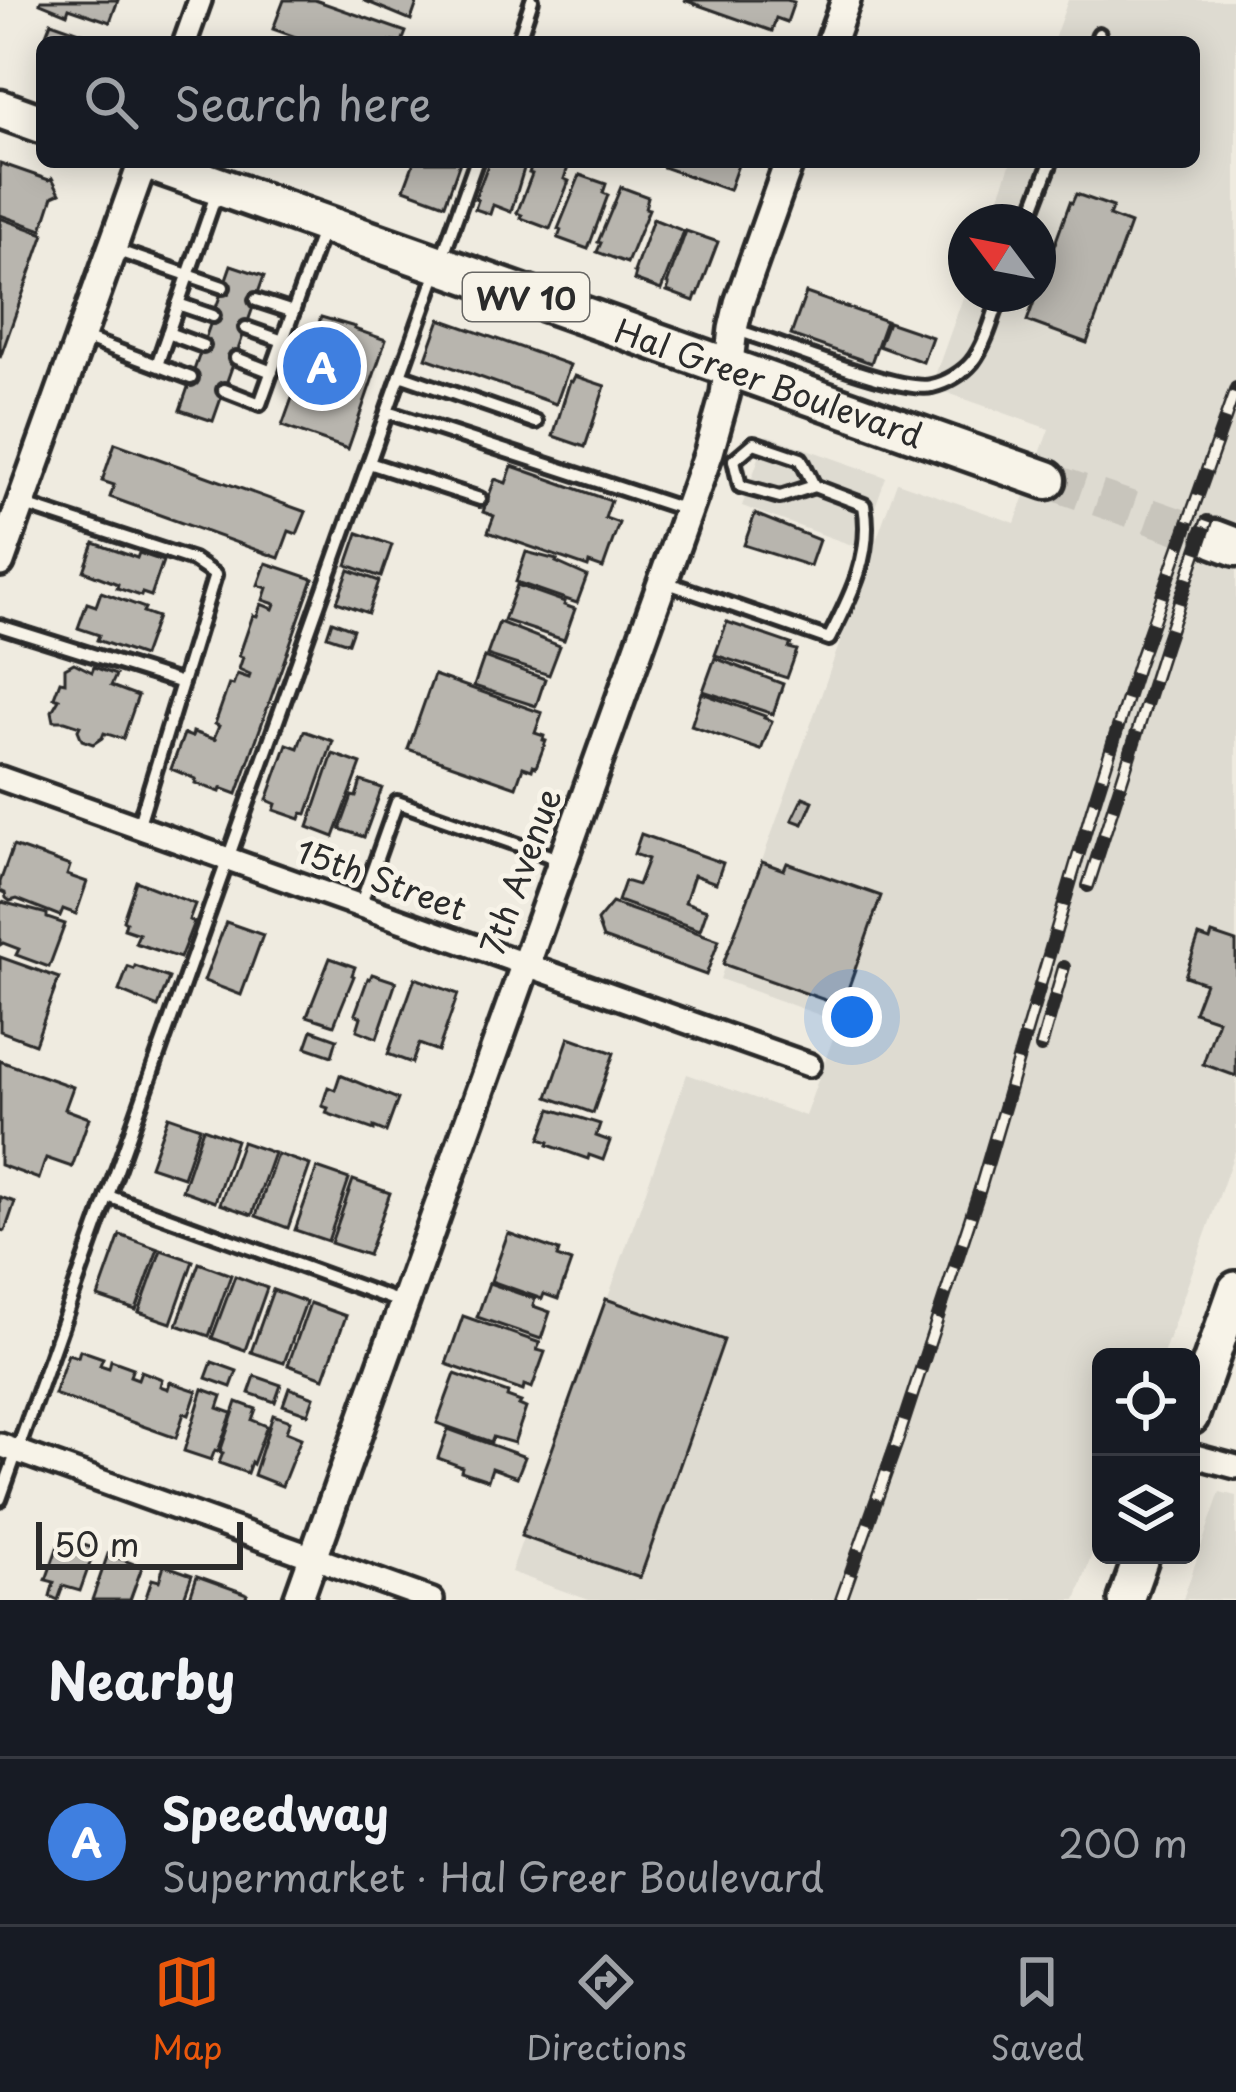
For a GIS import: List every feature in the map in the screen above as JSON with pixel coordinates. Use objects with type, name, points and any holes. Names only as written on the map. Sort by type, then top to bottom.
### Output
[{"type":"main road","points":[[0,109],[36,122]]},
{"type":"main road","name":"Hal Greer Boulevard","points":[[164,168],[1047,480]]},
{"type":"main road","points":[[1200,1391],[1236,1289]]},
{"type":"main road","points":[[1126,1600],[1139,1564]]},
{"type":"street","points":[[187,36],[200,0]]},
{"type":"street","points":[[833,36],[846,0]]},
{"type":"street","points":[[0,562],[145,168]]},
{"type":"street","name":"7th Avenue","points":[[298,1600],[662,581],[688,511],[722,456],[733,329],[787,168]]},
{"type":"street","name":"15th Street","points":[[0,778],[809,1065]]},
{"type":"street","points":[[9,1448],[432,1600]]},
{"type":"street","points":[[1195,1456],[1236,1467]]},
{"type":"lane","points":[[520,36],[532,0]]},
{"type":"lane","points":[[0,1499],[9,1448],[108,1196],[474,168]]},
{"type":"lane","points":[[1035,204],[1049,168]]},
{"type":"lane","points":[[157,365],[219,187]]},
{"type":"lane","points":[[224,391],[260,404],[324,225]]},
{"type":"lane","points":[[112,249],[223,287]]},
{"type":"lane","points":[[256,300],[293,312]]},
{"type":"lane","points":[[178,304],[213,316]]},
{"type":"lane","points":[[733,329],[887,380],[932,387],[955,377],[972,362],[993,312]]},
{"type":"lane","points":[[246,328],[283,341]]},
{"type":"lane","points":[[168,333],[203,346]]},
{"type":"lane","points":[[81,337],[191,378]]},
{"type":"lane","points":[[236,358],[272,372]]},
{"type":"lane","points":[[400,375],[536,422]]},
{"type":"lane","points":[[387,412],[688,511]]},
{"type":"lane","points":[[662,581],[830,639],[860,573],[868,530],[864,505],[814,486],[780,497],[740,485],[722,456],[754,443],[801,460],[814,486]]},
{"type":"lane","points":[[369,463],[480,499]]},
{"type":"lane","points":[[21,504],[194,560],[215,575],[138,827]]},
{"type":"lane","points":[[0,626],[182,683]]},
{"type":"lane","points":[[360,906],[397,802],[561,860]]},
{"type":"lane","points":[[108,1196],[403,1303]]},
{"type":"shaded area","points":[[1068,0],[1236,0],[1236,1148],[1165,1348],[1092,1348],[1092,1554],[1076,1600],[589,1600],[511,1572],[687,1074],[805,1116],[839,1022],[720,979],[897,482],[1015,523],[1049,429],[931,387],[958,312],[1056,312],[1056,204],[996,204],[1009,168],[1200,168],[1200,36],[1055,36]]},
{"type":"shaded area","points":[[767,435],[886,477],[860,548],[742,506]]},
{"type":"shaded area","points":[[1220,1492],[1236,1496],[1236,1600],[1183,1599],[1195,1564],[1200,1564],[1200,1550]]},
{"type":"building","points":[[41,0],[118,0],[110,22],[69,8],[67,14]]},
{"type":"building","points":[[284,0],[315,0],[406,32],[404,36],[293,36],[273,29]]},
{"type":"building","points":[[363,0],[418,0],[411,20]]},
{"type":"building","points":[[684,0],[794,2],[787,22],[776,18],[772,31]]},
{"type":"building","points":[[51,22],[91,36],[45,36]]},
{"type":"building","points":[[0,163],[52,178],[60,193],[53,196],[42,230],[0,215]]},
{"type":"building","points":[[412,168],[458,168],[445,204],[404,189]]},
{"type":"building","points":[[487,168],[524,168],[511,212],[493,205],[490,214],[475,209]]},
{"type":"building","points":[[531,168],[568,168],[564,179],[569,181],[550,229],[517,213]]},
{"type":"building","points":[[666,168],[737,168],[729,190]]},
{"type":"building","points":[[580,175],[606,184],[603,193],[608,195],[588,249],[558,238]]},
{"type":"building","points":[[621,187],[648,197],[645,208],[649,209],[627,263],[597,252]]},
{"type":"building","points":[[1076,194],[1113,207],[1109,216],[1130,224],[1087,343],[1027,321],[1030,312],[1056,312],[1056,241]]},
{"type":"building","points":[[0,218],[44,234],[0,358]]},
{"type":"building","points":[[653,219],[684,231],[661,290],[634,280]]},
{"type":"building","points":[[686,231],[718,242],[694,301],[667,291]]},
{"type":"building","points":[[231,265],[264,276],[213,421],[180,410]]},
{"type":"building","points":[[806,293],[886,321],[871,363],[791,335]]},
{"type":"building","points":[[321,317],[386,340],[348,449],[282,426]]},
{"type":"building","points":[[440,319],[570,365],[556,404],[426,358]]},
{"type":"building","points":[[888,322],[932,337],[923,362],[879,346]]},
{"type":"building","points":[[575,376],[605,386],[585,447],[553,436]]},
{"type":"building","points":[[115,443],[306,512],[297,534],[289,531],[279,558],[110,497],[114,485],[102,481]]},
{"type":"building","points":[[512,466],[611,501],[605,518],[619,523],[603,568],[488,532],[494,516],[483,512],[495,479],[506,483]]},
{"type":"building","points":[[755,514],[819,540],[810,566],[744,545]]},
{"type":"building","points":[[358,533],[392,545],[381,577],[347,565]]},
{"type":"building","points":[[94,543],[137,558],[139,553],[163,561],[151,596],[117,588],[118,584],[84,571]]},
{"type":"building","points":[[526,552],[557,560],[587,576],[577,603],[516,582]]},
{"type":"building","points":[[266,563],[313,579],[237,794],[221,788],[220,792],[171,769],[184,734],[192,737],[193,732],[216,740],[219,726],[215,724],[229,684],[233,685],[237,674],[249,678],[250,674],[239,669],[243,657],[239,656],[253,615],[257,616],[261,604],[273,609],[275,604],[263,600],[267,588],[258,585]]},
{"type":"building","points":[[349,570],[379,581],[368,613],[337,602]]},
{"type":"building","points":[[517,585],[575,609],[564,640],[504,620]]},
{"type":"building","points":[[101,592],[157,617],[143,656],[78,628],[87,603],[96,606]]},
{"type":"building","points":[[332,621],[353,629],[348,643],[327,636]]},
{"type":"building","points":[[499,622],[560,646],[549,675],[487,655]]},
{"type":"building","points":[[727,622],[791,644],[789,648],[797,650],[787,678],[715,655]]},
{"type":"building","points":[[484,657],[545,679],[536,706],[474,686]]},
{"type":"building","points":[[715,658],[783,684],[773,714],[703,691]]},
{"type":"building","points":[[74,663],[92,672],[94,667],[116,675],[111,686],[138,696],[123,739],[104,733],[93,744],[82,740],[80,726],[54,721],[52,711],[59,699],[54,697],[60,681],[65,682],[65,668]]},
{"type":"building","points":[[434,675],[542,713],[535,733],[546,741],[536,767],[523,767],[516,787],[408,749]]},
{"type":"building","points":[[702,693],[772,721],[761,750],[691,726]]},
{"type":"building","points":[[304,731],[333,741],[307,814],[302,813],[300,819],[274,810],[276,804],[267,800],[287,744],[298,748]]},
{"type":"building","points":[[333,754],[361,764],[334,837],[308,827]]},
{"type":"building","points":[[361,781],[382,788],[364,837],[340,829]]},
{"type":"building","points":[[803,797],[813,801],[803,824],[792,820]]},
{"type":"building","points":[[641,834],[723,863],[716,883],[694,875],[685,902],[707,910],[700,930],[618,901],[625,881],[638,885],[648,859],[634,854]]},
{"type":"building","points":[[13,846],[70,866],[67,875],[87,882],[76,914],[63,909],[60,916],[6,898],[0,882]]},
{"type":"building","points":[[762,862],[784,870],[787,863],[881,896],[842,1006],[723,964]]},
{"type":"building","points":[[136,881],[195,904],[189,920],[194,922],[180,958],[135,943],[139,934],[124,929]]},
{"type":"building","points":[[2,902],[65,924],[49,967],[16,955],[19,949],[0,945]]},
{"type":"building","points":[[612,903],[719,940],[706,975],[603,938],[597,921]]},
{"type":"building","points":[[226,922],[263,935],[241,995],[204,981]]},
{"type":"building","points":[[1212,934],[1236,942],[1236,1076],[1203,1064],[1218,1020],[1194,1012],[1205,983],[1185,976],[1199,936],[1210,940]]},
{"type":"building","points":[[0,957],[59,978],[35,1044],[0,1031]]},
{"type":"building","points":[[330,958],[355,967],[334,1025],[307,1016]]},
{"type":"building","points":[[128,967],[169,978],[158,1007],[119,991]]},
{"type":"building","points":[[372,974],[396,982],[377,1038],[357,1030],[361,1017],[355,1014]]},
{"type":"building","points":[[415,978],[458,994],[438,1051],[419,1044],[412,1063],[388,1054]]},
{"type":"building","points":[[312,1030],[337,1039],[332,1056],[306,1047]]},
{"type":"building","points":[[569,1037],[614,1053],[593,1113],[548,1097]]},
{"type":"building","points":[[0,1061],[73,1087],[65,1109],[89,1118],[72,1167],[46,1158],[39,1179],[0,1165]]},
{"type":"building","points":[[340,1075],[398,1099],[386,1132],[326,1113],[328,1108],[322,1106],[328,1087],[335,1090]]},
{"type":"building","points":[[551,1109],[600,1124],[596,1136],[610,1141],[603,1160],[589,1155],[588,1159],[540,1139]]},
{"type":"building","points":[[168,1116],[200,1127],[183,1177],[150,1166]]},
{"type":"building","points":[[203,1128],[236,1140],[215,1202],[182,1190]]},
{"type":"building","points":[[242,1142],[274,1153],[252,1215],[220,1204]]},
{"type":"building","points":[[277,1154],[310,1165],[288,1228],[256,1216]]},
{"type":"building","points":[[317,1168],[349,1179],[328,1241],[295,1230]]},
{"type":"building","points":[[353,1180],[390,1193],[368,1255],[331,1243]]},
{"type":"building","points":[[0,1197],[15,1202],[5,1231],[0,1230]]},
{"type":"building","points":[[508,1233],[559,1251],[557,1257],[571,1262],[558,1299],[544,1294],[542,1299],[491,1281]]},
{"type":"building","points":[[120,1235],[158,1249],[136,1310],[98,1297]]},
{"type":"building","points":[[161,1250],[193,1261],[171,1323],[139,1312]]},
{"type":"building","points":[[199,1263],[231,1275],[209,1336],[177,1325]]},
{"type":"building","points":[[235,1276],[267,1288],[245,1350],[212,1338]]},
{"type":"building","points":[[489,1283],[535,1299],[533,1306],[550,1312],[541,1339],[477,1317]]},
{"type":"building","points":[[273,1290],[306,1302],[284,1363],[251,1352]]},
{"type":"building","points":[[606,1299],[724,1340],[640,1578],[521,1536]]},
{"type":"building","points":[[310,1303],[346,1316],[324,1378],[288,1365]]},
{"type":"building","points":[[463,1316],[540,1343],[537,1350],[545,1352],[532,1388],[524,1385],[523,1391],[446,1364]]},
{"type":"building","points":[[80,1350],[103,1358],[100,1365],[109,1368],[111,1360],[133,1368],[130,1376],[138,1379],[141,1371],[162,1379],[160,1386],[168,1389],[170,1382],[197,1391],[176,1438],[54,1394],[68,1354],[78,1357]]},
{"type":"building","points":[[212,1362],[237,1371],[231,1387],[206,1378]]},
{"type":"building","points":[[455,1374],[521,1402],[526,1408],[514,1443],[493,1437],[491,1442],[437,1423]]},
{"type":"building","points":[[255,1376],[281,1385],[275,1402],[249,1393]]},
{"type":"building","points":[[289,1388],[314,1397],[308,1414],[283,1405]]},
{"type":"building","points":[[203,1389],[222,1396],[218,1408],[232,1413],[211,1460],[184,1451]]},
{"type":"building","points":[[237,1402],[256,1409],[252,1420],[267,1426],[247,1473],[219,1463]]},
{"type":"building","points":[[273,1415],[290,1421],[286,1432],[301,1438],[282,1486],[254,1475]]},
{"type":"building","points":[[448,1429],[525,1457],[517,1477],[492,1468],[488,1480],[438,1458]]},
{"type":"building","points":[[61,1537],[95,1549],[80,1591],[63,1586],[58,1600],[50,1596],[54,1582],[46,1580]]},
{"type":"building","points":[[108,1554],[142,1567],[130,1600],[92,1600]]},
{"type":"building","points":[[164,1565],[192,1575],[183,1600],[145,1600],[152,1579],[159,1581]]},
{"type":"building","points":[[197,1576],[247,1594],[245,1600],[189,1600]]},
{"type":"tunnel","points":[[1047,480],[1215,539]]},
{"type":"railway","points":[[841,1600],[980,1189],[1138,664],[1236,388]]},
{"type":"railway","points":[[1088,886],[1207,521]]},
{"type":"railway","points":[[1041,1047],[1064,967]]},
{"type":"place","name":"Speedway","points":[[322,366]]}]
